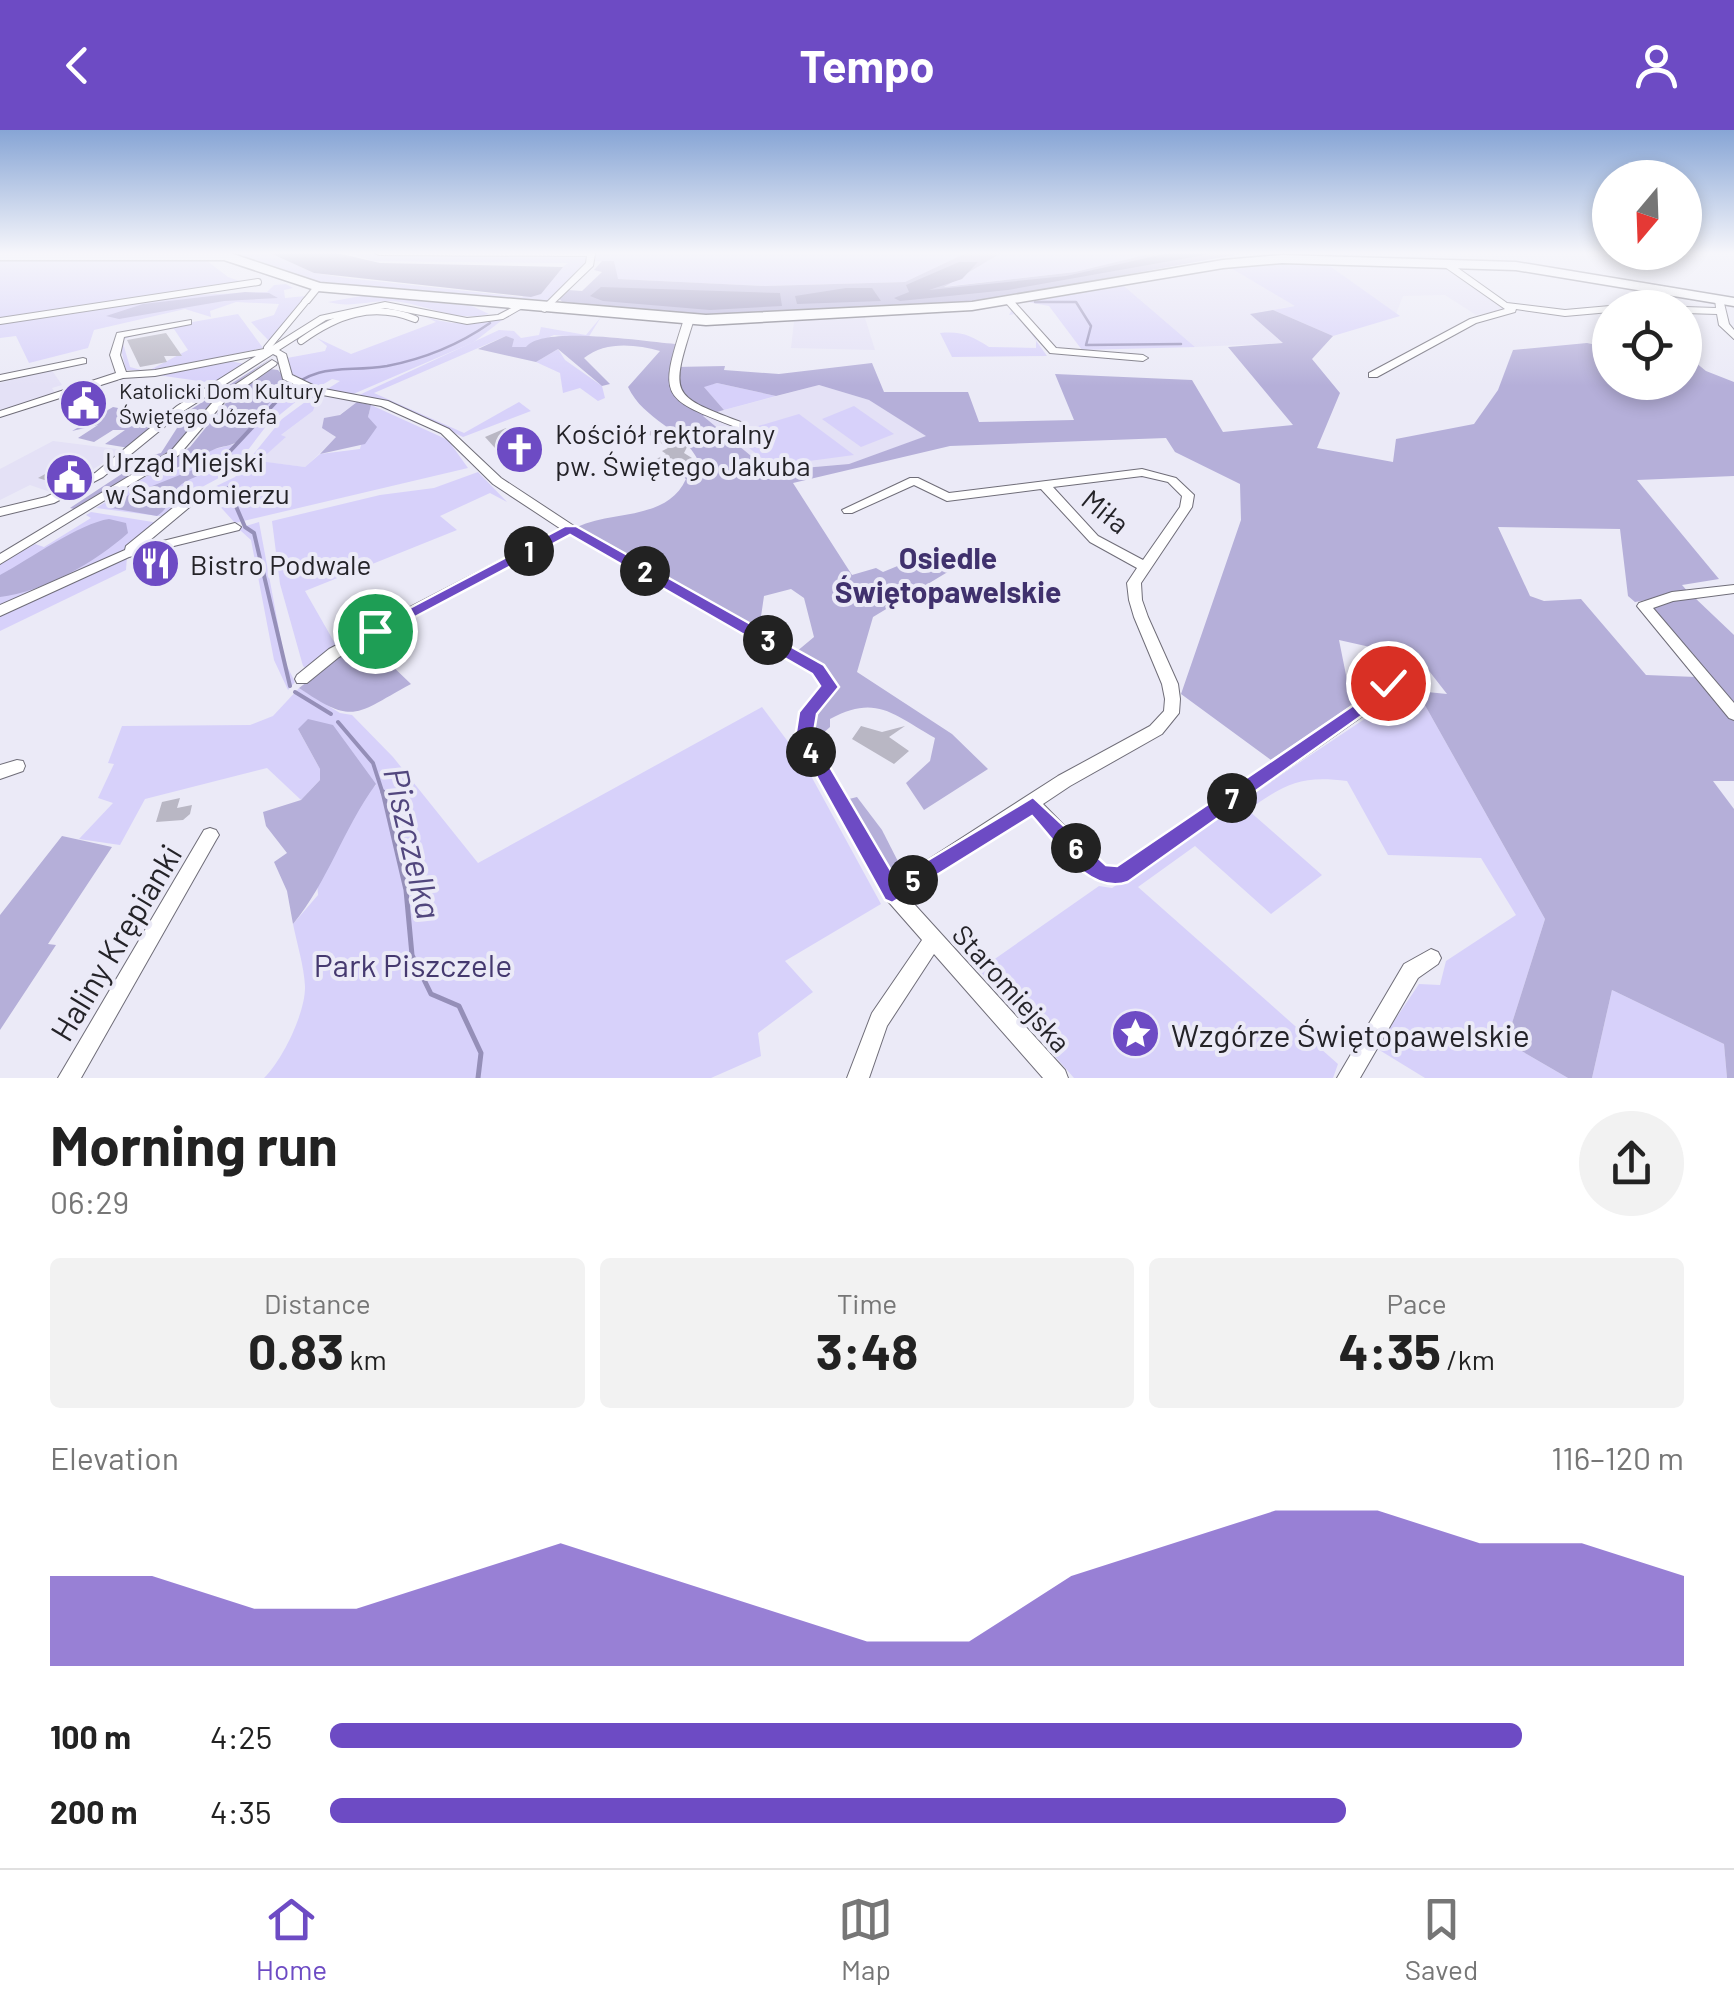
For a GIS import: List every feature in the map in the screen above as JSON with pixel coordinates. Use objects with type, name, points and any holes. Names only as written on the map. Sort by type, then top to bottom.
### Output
[{"type":"main road","points":[[422,297],[689,319],[923,311],[1032,297]]},
{"type":"main road","points":[[1691,297],[1724,304]]},
{"type":"street","points":[[0,321],[157,297]]},
{"type":"street","points":[[0,560],[175,453],[222,398],[276,351],[309,297]]},
{"type":"street","points":[[545,309],[557,297]]},
{"type":"street","points":[[1498,297],[1510,305],[1565,313],[1592,311]]},
{"type":"street","points":[[1009,301],[1053,352],[1144,358]]},
{"type":"street","points":[[1724,304],[1724,325],[1734,336]]},
{"type":"street","points":[[0,512],[50,500],[99,475],[181,408],[323,318],[370,305],[393,305],[448,320],[476,320],[500,317],[511,306]]},
{"type":"street","points":[[1373,375],[1473,321],[1512,310],[1510,305]]},
{"type":"street","points":[[301,341],[333,320],[362,311],[391,310],[415,319]]},
{"type":"street","points":[[689,319],[670,378],[672,390],[686,403],[742,426]]},
{"type":"street","points":[[122,375],[115,354],[120,335],[188,322]]},
{"type":"street","points":[[0,414],[122,375],[155,373],[224,356],[276,351],[321,334]]},
{"type":"street","name":"Staromiejska","points":[[276,351],[285,375],[299,384],[384,403],[445,431],[497,481],[570,529],[810,663],[830,687],[808,712],[804,738],[892,893],[1057,1078]]},
{"type":"street","points":[[0,378],[82,361]]},
{"type":"street","points":[[848,510],[908,481],[922,482],[947,497],[1131,472],[1155,474],[1178,484],[1188,495],[1186,508],[1142,566],[1134,584],[1135,605],[1170,686],[1171,714],[1156,730],[1098,760],[892,893]]},
{"type":"street","name":"Miła","points":[[1046,486],[1094,540],[1142,566]]},
{"type":"street","points":[[125,554],[200,492]]},
{"type":"street","points":[[0,612],[125,554],[235,527]]},
{"type":"street","points":[[302,679],[334,653],[570,529]]},
{"type":"street","points":[[1734,590],[1672,597],[1644,606],[1734,714]]},
{"type":"street","points":[[1033,805],[1098,872],[1120,875],[1389,690],[1385,680]]},
{"type":"street","name":"Haliny Krępianki","points":[[69,1078],[210,836]]},
{"type":"street","points":[[858,1078],[879,1020],[933,940]]},
{"type":"street","points":[[1348,1078],[1411,971],[1431,958]]},
{"type":"shaded area","points":[[200,297],[278,298],[224,301],[119,319],[106,316],[143,304]]},
{"type":"shaded area","points":[[593,297],[781,297],[782,306],[710,310]]},
{"type":"shaded area","points":[[795,297],[878,297],[881,301],[797,304]]},
{"type":"shaded area","points":[[896,297],[937,297],[900,301]]},
{"type":"shaded area","points":[[1003,297],[977,302],[701,316],[566,305],[558,298]]},
{"type":"shaded area","points":[[1137,297],[1281,297],[1296,306],[1280,308],[1284,343],[1195,347]]},
{"type":"shaded area","points":[[1373,297],[1403,297],[1396,314]]},
{"type":"shaded area","points":[[1448,297],[1492,297],[1504,305],[1505,310],[1476,315]]},
{"type":"shaded area","points":[[1273,310],[1333,336],[1312,359],[1340,393],[1317,448],[1393,462],[1396,439],[1474,424],[1498,390],[1513,350],[1592,344],[1592,400],[1702,400],[1702,368],[1734,382],[1734,476],[1637,480],[1719,579],[1682,585],[1689,593],[1635,602],[1628,596],[1620,529],[1498,527],[1530,596],[1544,601],[1581,599],[1646,675],[1696,677],[1734,721],[1734,781],[1713,781],[1734,809],[1734,1078],[1727,1078],[1724,1044],[1612,990],[1592,1078],[1568,1078],[1506,1042],[1545,919],[1417,691],[1447,694],[1419,658],[1339,640],[1347,680],[1381,685],[1271,760],[1181,694],[1241,520],[1240,484],[1175,452],[1166,438],[950,446],[793,483],[852,575],[876,568],[883,572],[929,553],[951,570],[873,617],[857,672],[952,734],[988,769],[924,810],[906,783],[930,761],[935,738],[895,715],[872,708],[846,712],[830,719],[830,727],[821,735],[810,733],[825,688],[796,652],[814,637],[804,598],[791,589],[764,596],[759,630],[577,527],[666,502],[686,479],[674,471],[699,462],[683,441],[635,399],[628,387],[660,351],[620,346],[592,353],[584,358],[610,384],[602,386],[558,349],[536,362],[478,349],[506,336],[514,339],[512,347],[526,347],[536,340],[573,336],[675,344],[675,367],[725,366],[724,370],[779,374],[872,363],[884,392],[968,392],[979,422],[1074,420],[1055,374],[1192,380],[1223,432],[1293,425],[1228,347],[1283,343],[1250,314]],"holes":[[[717,383],[776,396],[819,385],[869,400],[926,436],[849,464],[769,471],[703,416],[724,410],[704,387]]]},
{"type":"shaded area","points":[[865,318],[875,350],[791,348],[794,321]]},
{"type":"shaded area","points":[[275,356],[216,397],[172,451],[78,510],[70,508],[149,456],[161,453],[177,428],[171,422]]},
{"type":"shaded area","points":[[51,369],[62,385],[52,388],[55,393],[0,411],[0,383]]},
{"type":"shaded area","points":[[270,369],[278,370],[292,385],[274,397],[246,435],[174,469],[147,476],[190,447],[233,394]]},
{"type":"shaded area","points":[[819,385],[869,400],[927,436],[849,464],[769,471],[702,416]]},
{"type":"shaded area","points":[[319,395],[357,402],[339,415],[329,431],[336,438],[305,467],[257,461],[285,438],[280,436],[313,411]]},
{"type":"shaded area","points":[[357,402],[371,405],[368,417],[377,427],[365,444],[320,454],[336,437],[322,428],[324,418],[340,415]]},
{"type":"shaded area","points":[[113,407],[164,417],[129,448],[105,444],[125,430],[113,430],[94,442],[78,438],[98,425],[72,431]]},
{"type":"shaded area","points":[[53,441],[125,450],[53,493],[30,485],[0,500],[0,469]]},
{"type":"shaded area","points":[[215,461],[180,486],[157,516],[111,508],[122,498]]},
{"type":"shaded area","points":[[109,519],[126,523],[128,533],[101,555],[51,582],[0,597],[0,575],[70,534]]},
{"type":"shaded area","points":[[1694,597],[1734,635],[1734,706],[1649,609],[1655,602]]},
{"type":"shaded area","points":[[364,639],[411,684],[355,712],[332,708],[299,688]]},
{"type":"shaded area","points":[[308,719],[333,725],[376,784],[293,924],[287,891],[274,862],[287,853],[266,826],[263,812],[301,800],[320,780],[320,769],[298,729]]},
{"type":"shaded area","points":[[857,797],[882,830],[911,887],[908,896],[845,800]]},
{"type":"shaded area","points":[[62,836],[112,847],[48,944],[56,945],[0,1030],[0,915]]},
{"type":"green space","points":[[0,297],[157,297],[0,320]]},
{"type":"green space","points":[[176,297],[305,297],[270,342],[251,322],[274,315],[279,304],[236,302],[210,311],[211,317],[185,309],[94,330],[88,348],[29,363],[16,336],[0,338],[0,324]]},
{"type":"green space","points":[[381,297],[472,306],[489,314],[455,315],[391,301],[328,302]]},
{"type":"green space","points":[[454,297],[552,297],[544,306]]},
{"type":"green space","points":[[1056,297],[1137,297],[1195,347],[1082,350],[1049,306],[1027,302]]},
{"type":"green space","points":[[1280,297],[1374,297],[1400,316],[1333,336],[1273,310],[1295,306]]},
{"type":"green space","points":[[238,314],[263,348],[146,372],[188,350],[174,329],[148,330],[122,340],[130,367],[141,370],[126,370],[119,341],[136,332]]},
{"type":"green space","points":[[423,316],[463,323],[506,317],[474,342],[351,395],[326,390],[340,381],[332,379],[317,388],[291,375],[287,358],[325,351],[327,346],[317,338],[351,354],[436,322]]},
{"type":"green space","points":[[601,317],[588,338],[554,335],[527,347],[512,347],[506,336],[374,393],[464,433],[519,402],[531,411],[463,437],[383,400],[357,396],[499,330],[514,331],[521,338],[539,335],[541,327],[586,335]]},
{"type":"green space","points":[[940,333],[966,335],[989,347],[1036,348],[1036,340],[1047,356],[952,357]]},
{"type":"green space","points":[[558,349],[565,360],[602,386],[605,398],[598,401],[580,388],[563,393],[560,373],[536,362]]},
{"type":"green space","points":[[230,361],[245,364],[213,383],[157,375]]},
{"type":"green space","points":[[717,383],[776,396],[724,410],[703,386]]},
{"type":"green space","points":[[292,385],[308,392],[267,425],[232,471],[202,487],[166,517],[96,508],[147,476],[180,469],[211,450],[235,444],[260,417],[271,397]]},
{"type":"green space","points":[[319,395],[313,411],[281,435],[286,437],[259,461],[305,467],[320,454],[360,449],[371,405],[448,440],[468,468],[235,523],[206,491],[235,477],[282,419]]},
{"type":"green space","points":[[854,406],[894,434],[861,447],[822,419]]},
{"type":"green space","points":[[799,414],[854,455],[772,466],[731,434]]},
{"type":"green space","points":[[478,472],[507,502],[490,493],[440,516],[457,530],[305,591],[337,647],[307,669],[303,666],[280,584],[272,521],[380,495],[434,488]]},
{"type":"green space","points":[[91,512],[159,523],[122,553],[0,609],[0,564],[35,544],[44,547],[91,518],[86,515]]},
{"type":"green space","points":[[259,522],[285,662],[295,682],[288,690],[274,660],[251,540],[241,531],[232,530]]},
{"type":"green space","points":[[127,556],[126,570],[0,631],[0,614]]},
{"type":"green space","name":"Park Piszczele","points":[[299,688],[340,713],[352,715],[393,757],[478,863],[762,707],[804,763],[881,904],[785,961],[813,992],[758,1033],[761,1056],[711,1078],[264,1078],[292,1035],[302,1009],[305,986],[293,924],[318,895],[314,834],[376,785],[298,729],[320,769],[320,780],[301,800],[267,768],[145,799],[120,845],[79,839],[113,803],[98,798],[114,764],[108,763],[122,726],[250,725],[273,716]]},
{"type":"green space","points":[[1417,691],[1545,919],[1506,1042],[1568,1078],[1425,1078],[1376,1048],[1419,984],[1440,985],[1446,961],[1516,915],[1481,858],[1388,855],[1347,781],[1317,779],[1294,784],[1248,810],[1322,875],[1271,914],[1195,846],[1138,887],[1338,1064],[1333,1078],[1074,1078],[979,970],[1099,886],[1112,888],[1393,700]]},
{"type":"green space","points":[[1612,990],[1724,1044],[1727,1078],[1592,1078]]},
{"type":"building","points":[[166,333],[182,356],[164,356],[167,362],[140,367],[127,340]]},
{"type":"building","name":"Katolicki Dom Kultury Świętego Józefa","points":[[89,393],[108,407],[85,415],[65,400]]},
{"type":"building","name":"Kościół rektoralny pw. Świętego Jakuba","points":[[506,428],[539,452],[514,469],[485,437]]},
{"type":"building","points":[[657,428],[688,445],[684,453],[692,458],[690,461],[678,468],[669,463],[650,473],[641,467],[666,454],[662,451],[668,448],[647,433]]},
{"type":"building","name":"Urząd Miejski w Sandomierzu","points":[[61,465],[86,473],[61,485],[38,478]]},
{"type":"building","points":[[861,726],[882,732],[905,726],[889,737],[909,751],[894,764],[852,739]]},
{"type":"building","points":[[180,798],[177,808],[192,805],[190,814],[183,820],[156,822],[162,802]]},
{"type":"waterway","points":[[1035,302],[1076,302],[1091,326],[1086,345],[1181,344]]},
{"type":"waterway","name":"Piszczelka","points":[[283,393],[321,372],[387,366],[428,355],[490,323]]},
{"type":"waterway","name":"Piszczelka","points":[[222,472],[220,462],[286,391]]},
{"type":"waterway","name":"Piszczelka","points":[[228,488],[245,527],[254,533],[290,686]]},
{"type":"waterway","name":"Piszczelka","points":[[295,692],[331,714]]},
{"type":"waterway","name":"Piszczelka","points":[[338,722],[373,763],[383,794]]},
{"type":"waterway","name":"Piszczelka","points":[[383,792],[406,890],[412,955],[431,994],[459,1006],[481,1053],[478,1078]]},
{"type":"place","name":"Katolicki Dom Kultury Świętego Józefa","points":[[84,403]]},
{"type":"place","name":"Kościół rektoralny pw. Świętego Jakuba","points":[[520,449]]},
{"type":"place","name":"Urząd Miejski w Sandomierzu","points":[[70,477]]},
{"type":"place","name":"Bistro Podwale","points":[[155,564]]},
{"type":"place","name":"Wzgórze Świętopawelskie","points":[[1136,1034]]},
{"type":"district","name":"Osiedle Świętopawelskie","points":[[948,574]]},
{"type":"route","points":[[375,631],[570,529],[818,670],[830,687],[808,712],[804,738],[892,893],[1033,805],[1098,872],[1120,875],[1389,690],[1388,683]]}]
